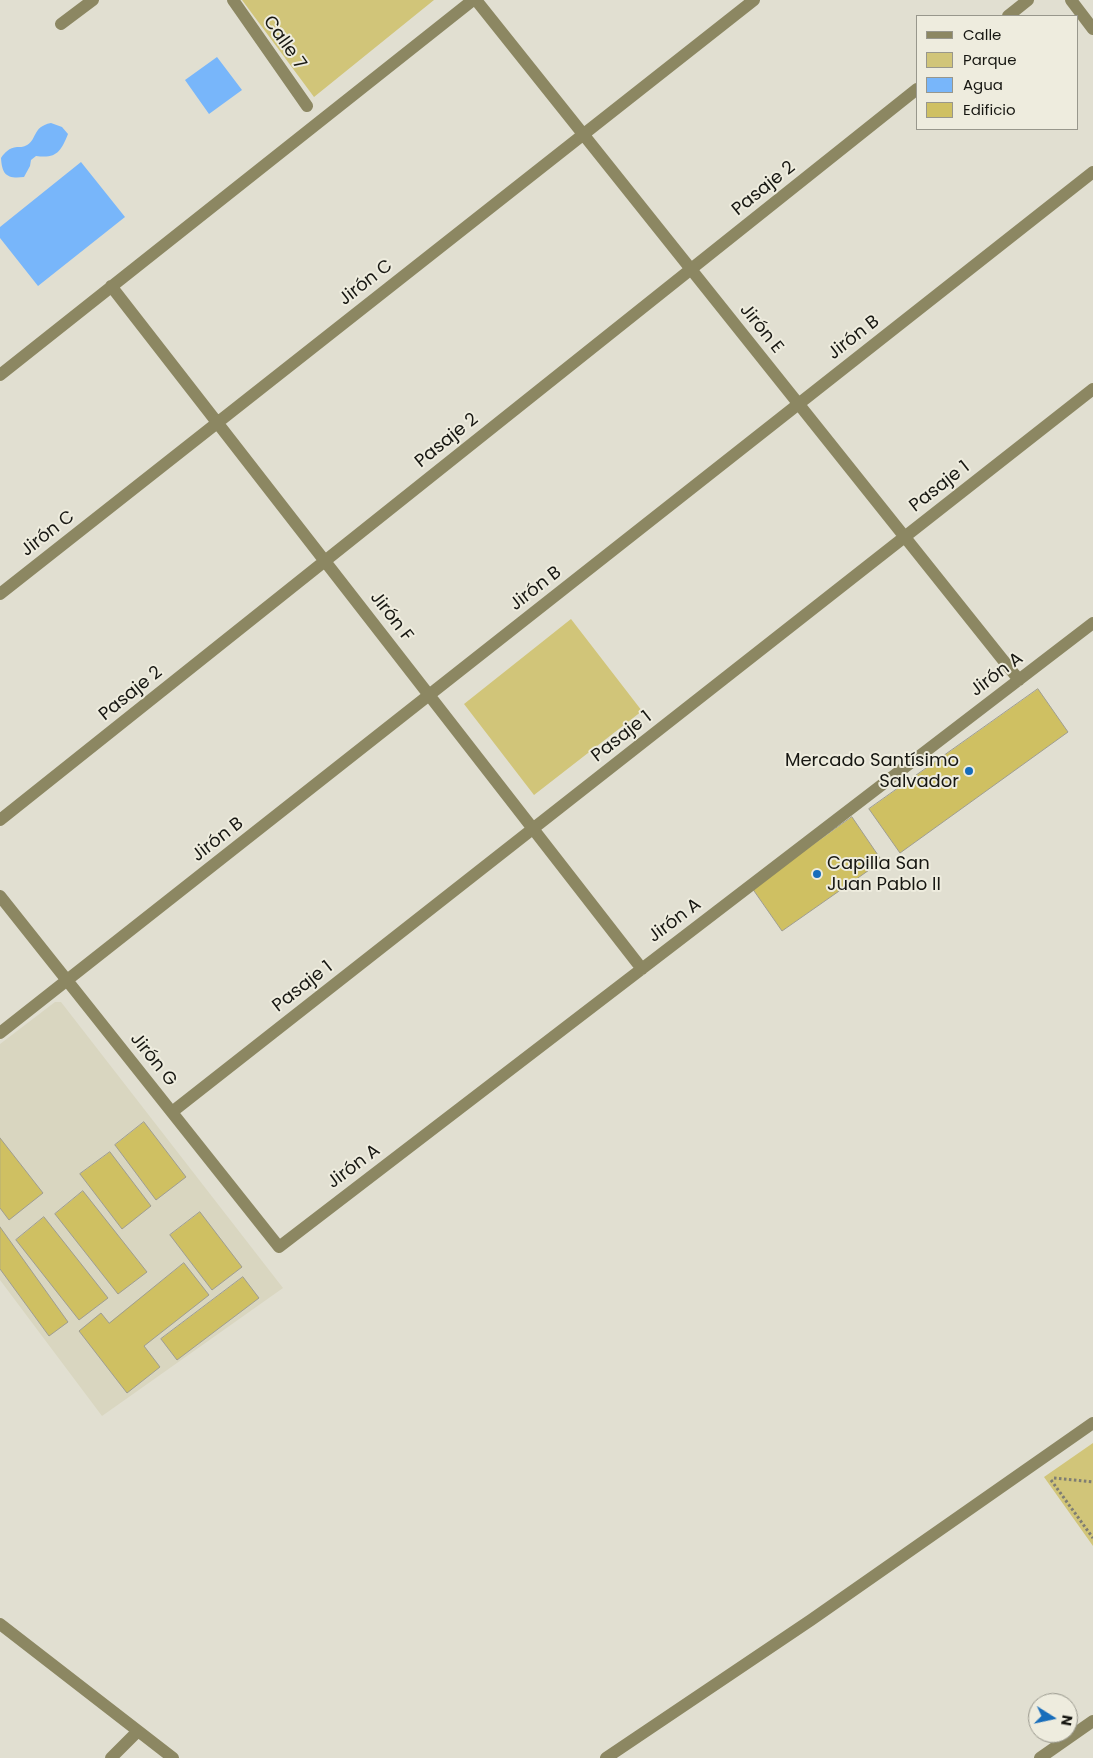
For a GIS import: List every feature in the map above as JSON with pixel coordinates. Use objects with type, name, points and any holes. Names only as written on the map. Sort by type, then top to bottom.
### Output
[{"type":"street","points":[[61,24],[93,0]]},
{"type":"street","name":"Calle 7","points":[[233,0],[307,106]]},
{"type":"street","points":[[0,375],[475,0]]},
{"type":"street","name":"Jirón E","points":[[475,0],[1020,680]]},
{"type":"street","name":"Jirón C","points":[[0,594],[754,0]]},
{"type":"street","points":[[1009,15],[1028,0]]},
{"type":"street","points":[[1071,0],[1093,29]]},
{"type":"street","name":"Pasaje 2","points":[[0,820],[916,90]]},
{"type":"street","name":"Jirón B","points":[[0,1033],[1093,172]]},
{"type":"street","name":"Jirón F","points":[[112,286],[642,969]]},
{"type":"street","name":"Pasaje 1","points":[[172,1112],[1093,389]]},
{"type":"street","name":"Jirón A","points":[[278,1247],[1093,623]]},
{"type":"street","name":"Jirón G","points":[[0,896],[278,1247]]},
{"type":"street","points":[[606,1758],[811,1620],[1093,1423]]},
{"type":"street","points":[[0,1624],[173,1758]]},
{"type":"street","points":[[1040,1758],[1093,1721]]},
{"type":"street","points":[[111,1758],[138,1731]]},
{"type":"path","points":[[1093,1482],[1050,1478],[1093,1538]]},
{"type":"shaded area","points":[[55,1002],[61,1002],[283,1288],[102,1416],[0,1280],[0,1044]]},
{"type":"green space","points":[[242,0],[434,0],[314,97]]},
{"type":"green space","points":[[571,619],[642,711],[534,795],[464,704]]},
{"type":"green space","points":[[1093,1443],[1093,1546],[1044,1477]]},
{"type":"water","points":[[217,57],[242,90],[209,114],[185,80]]},
{"type":"water","points":[[51,123],[62,127],[68,134],[60,149],[54,155],[36,156],[31,160],[24,177],[6,175],[1,158],[4,154],[12,148],[24,147],[29,144],[40,128]]},
{"type":"water","points":[[81,162],[125,217],[38,286],[0,238],[0,227]]},
{"type":"building","name":"Mercado Santísimo Salvador","points":[[1038,689],[1068,732],[900,853],[869,809]]},
{"type":"building","name":"Capilla San Juan Pablo II","points":[[852,817],[882,861],[782,931],[752,888]]},
{"type":"building","points":[[144,1122],[186,1177],[156,1200],[115,1145]]},
{"type":"building","points":[[0,1138],[43,1193],[9,1220],[0,1208]]},
{"type":"building","points":[[110,1152],[151,1206],[122,1229],[80,1174]]},
{"type":"building","points":[[83,1191],[147,1272],[118,1294],[55,1214]]},
{"type":"building","points":[[200,1212],[242,1267],[212,1290],[170,1235]]},
{"type":"building","points":[[44,1217],[108,1298],[79,1320],[16,1240]]},
{"type":"building","points":[[0,1227],[68,1322],[49,1336],[0,1269]]},
{"type":"building","points":[[184,1263],[209,1295],[144,1346],[160,1367],[127,1393],[79,1331],[101,1313],[109,1323]]},
{"type":"building","points":[[243,1277],[259,1298],[177,1360],[161,1339]]},
{"type":"place","name":"Mercado Santísimo Salvador","points":[[969,771]]},
{"type":"place","name":"Capilla San Juan Pablo II","points":[[817,874]]}]
